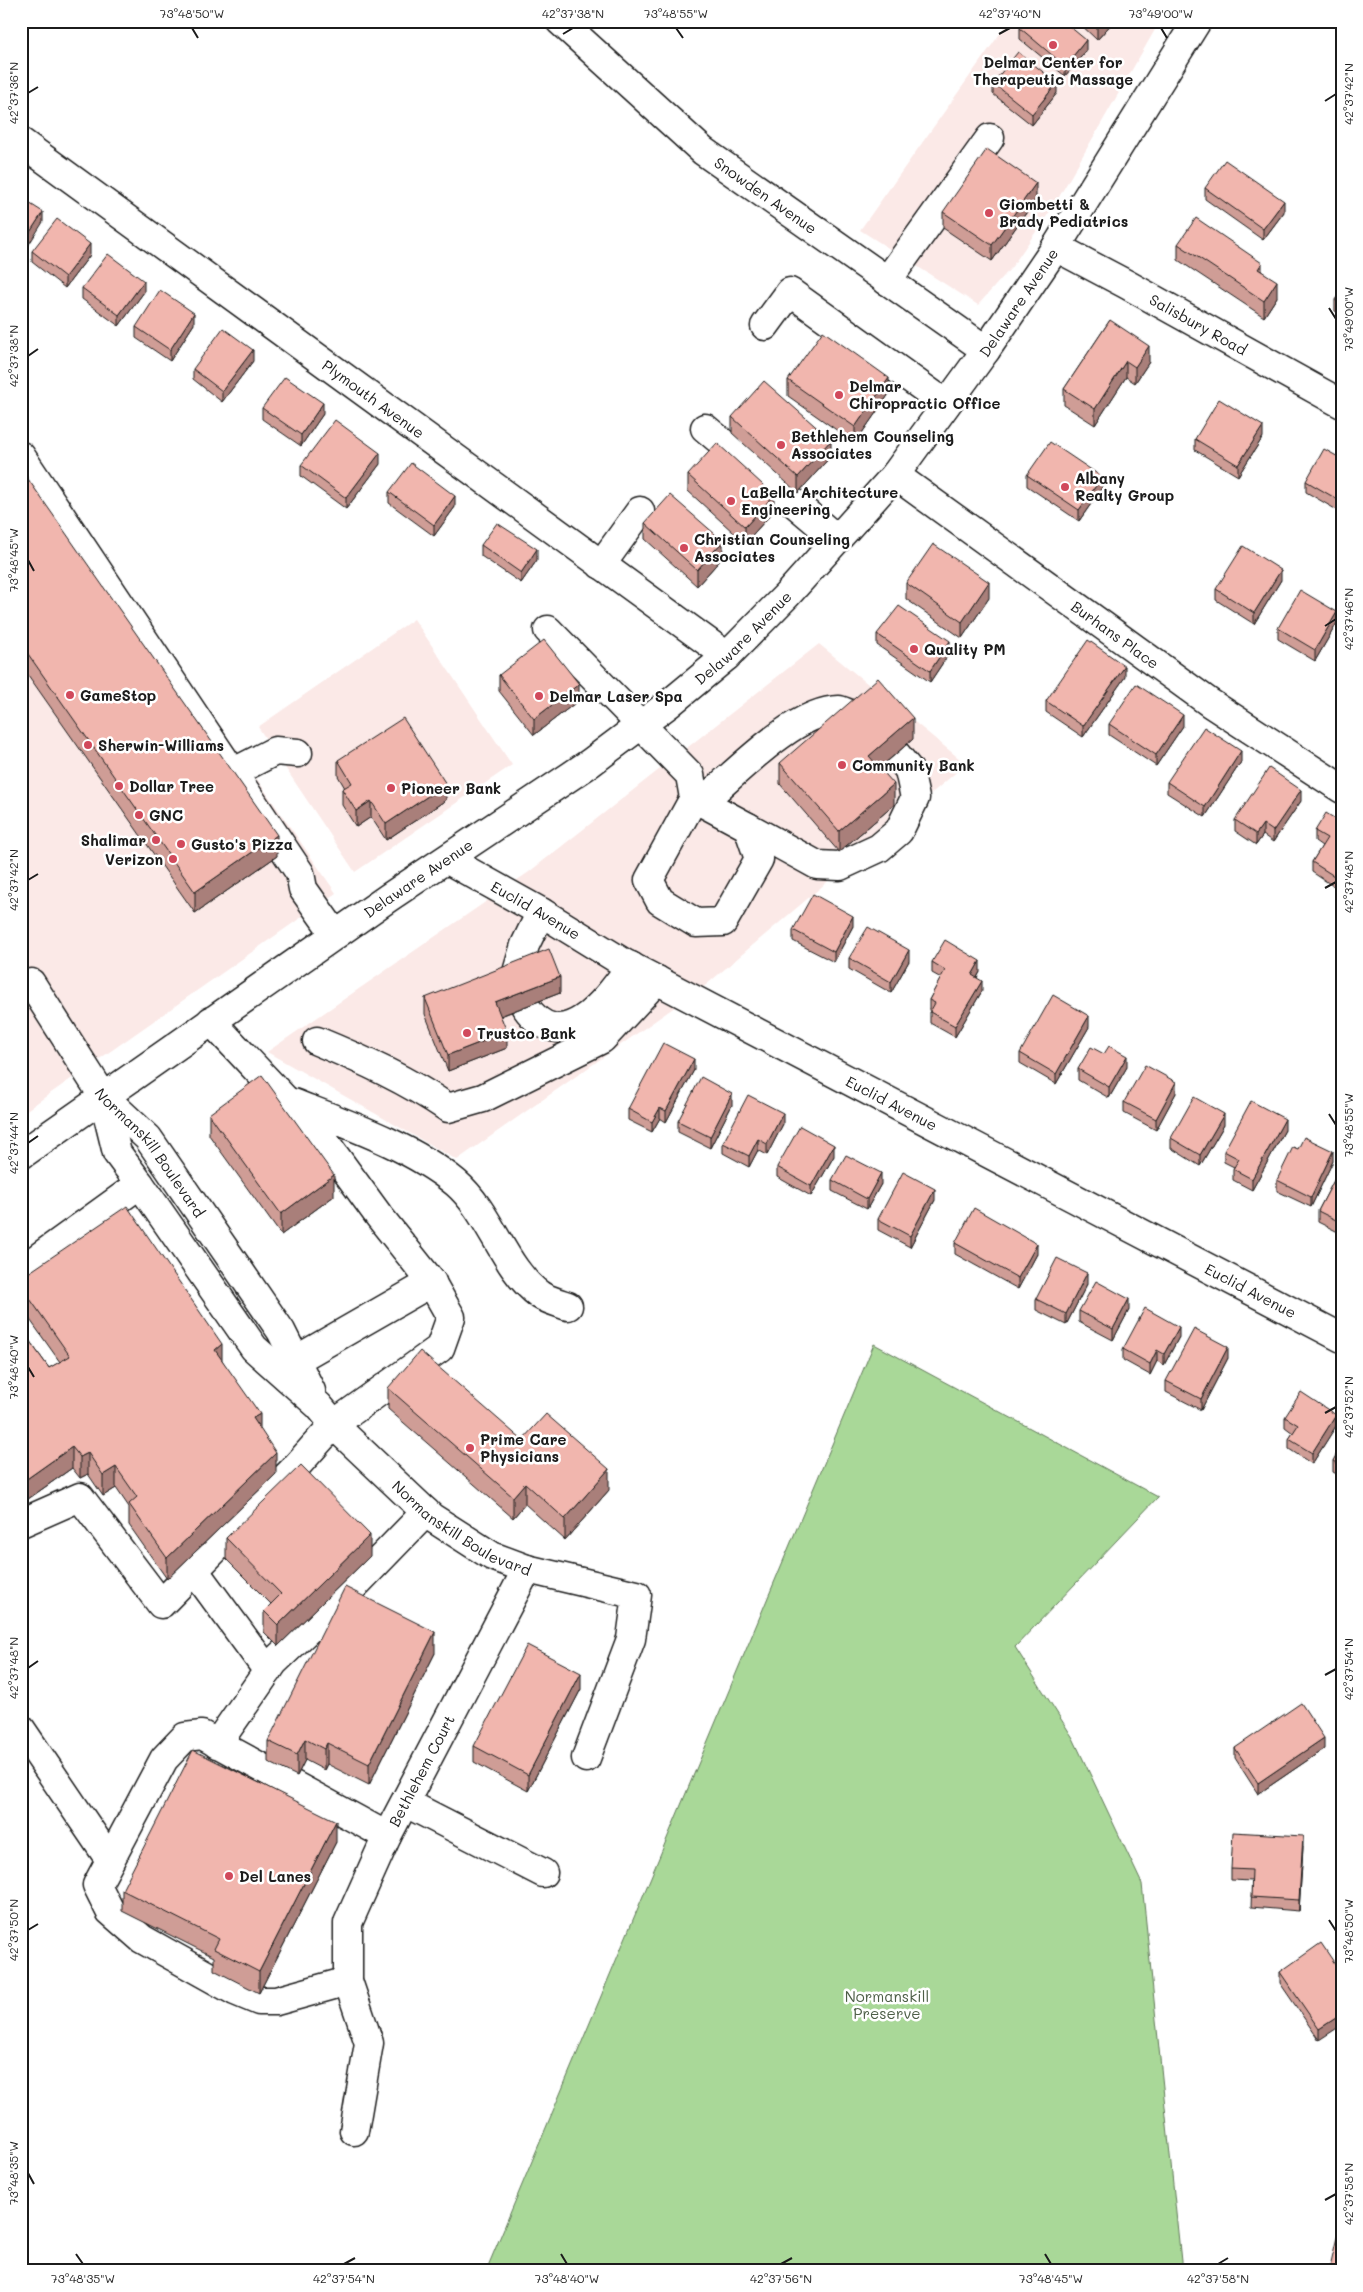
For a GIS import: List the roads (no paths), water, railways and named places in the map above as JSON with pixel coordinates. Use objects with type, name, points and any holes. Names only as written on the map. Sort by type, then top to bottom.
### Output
[{"type":"street","name":"Snowden Avenue","points":[[560,21],[703,151],[986,350]]},
{"type":"street","name":"Delaware Avenue","points":[[21,1155],[335,934],[590,763],[640,726],[727,656],[787,595],[894,475],[986,350],[1056,247],[1197,22]]},
{"type":"street","points":[[887,281],[990,138]]},
{"type":"street","name":"Plymouth Avenue","points":[[21,142],[727,656]]},
{"type":"street","name":"Salisbury Road","points":[[1056,247],[1342,404]]},
{"type":"street","points":[[766,326],[790,292],[946,404]]},
{"type":"street","points":[[704,428],[837,539]]},
{"type":"street","points":[[21,456],[234,772],[300,873],[303,889],[335,934]]},
{"type":"street","name":"Burhans Place","points":[[894,475],[1210,703],[1342,789]]},
{"type":"street","points":[[601,565],[640,511]]},
{"type":"street","points":[[548,630],[690,775],[698,800],[817,865],[840,866],[879,848],[899,831],[915,798],[909,770],[896,754]]},
{"type":"street","points":[[748,827],[759,859],[723,922],[696,923],[660,901],[649,880],[698,800],[786,730],[817,714],[840,710],[857,717]]},
{"type":"street","points":[[234,772],[275,751],[298,753]]},
{"type":"street","name":"Euclid Avenue","points":[[448,860],[657,980],[1342,1338]]},
{"type":"street","points":[[515,979],[524,945],[541,912]]},
{"type":"street","points":[[525,1006],[538,1022],[547,1026],[567,1026],[576,1023],[595,1011],[614,990],[631,966]]},
{"type":"street","points":[[317,1041],[359,1058],[420,1089],[448,1108],[483,1098],[602,1039],[657,980]]},
{"type":"street","points":[[31,983],[103,1096]]},
{"type":"street","points":[[21,1524],[80,1496],[161,1604],[293,1470],[326,1415],[440,1348],[451,1317],[432,1282],[379,1216],[325,1142],[211,1021]]},
{"type":"street","name":"Normanskill Boulevard","points":[[103,1096],[117,1153],[254,1348],[426,1512],[492,1556],[527,1569],[636,1596],[631,1639],[586,1758]]},
{"type":"street","name":"Normanskill Boulevard","points":[[103,1096],[148,1138],[281,1331],[326,1415]]},
{"type":"street","points":[[287,1100],[361,1129],[422,1160],[455,1183],[480,1212],[521,1277],[540,1295],[568,1306]]},
{"type":"street","points":[[21,1270],[140,1184]]},
{"type":"street","points":[[296,1360],[432,1282]]},
{"type":"street","points":[[217,1744],[271,1667],[426,1512]]},
{"type":"street","name":"Bethlehem Court","points":[[354,2131],[369,2043],[348,1981],[348,1923],[387,1836],[406,1803],[527,1569]]},
{"type":"street","points":[[194,1570],[271,1667]]},
{"type":"street","points":[[21,1729],[110,1860]]},
{"type":"street","points":[[348,1981],[276,2001],[259,2001],[235,1991],[142,1939],[110,1911],[98,1885],[164,1759],[185,1736],[202,1735],[387,1836]]},
{"type":"street","points":[[406,1803],[543,1873]]},
{"type":"place","name":"Delmar Center for Therapeutic Massage","points":[[1053,45]]},
{"type":"place","name":"Giombetti & Brady Pediatrics","points":[[989,213]]},
{"type":"place","name":"Delmar Chiropractic Office","points":[[839,395]]},
{"type":"place","name":"Bethlehem Counseling Associates","points":[[781,445]]},
{"type":"place","name":"Albany Realty Group","points":[[1065,487]]},
{"type":"place","name":"LaBella Architecture Engineering","points":[[731,501]]},
{"type":"place","name":"Christian Counseling Associates","points":[[684,548]]},
{"type":"place","name":"Quality PM","points":[[914,649]]},
{"type":"place","name":"GameStop","points":[[70,695]]},
{"type":"place","name":"Delmar Laser Spa","points":[[539,696]]},
{"type":"place","name":"Sherwin-Williams","points":[[88,745]]},
{"type":"place","name":"Community Bank","points":[[842,765]]},
{"type":"place","name":"Dollar Tree","points":[[119,786]]},
{"type":"place","name":"Pioneer Bank","points":[[391,788]]},
{"type":"place","name":"GNC","points":[[139,815]]},
{"type":"place","name":"Shalimar","points":[[156,840]]},
{"type":"place","name":"Gusto's Pizza","points":[[181,844]]},
{"type":"place","name":"Verizon","points":[[173,859]]},
{"type":"place","name":"Trustco Bank","points":[[467,1033]]},
{"type":"place","name":"Prime Care Physicians","points":[[470,1448]]},
{"type":"place","name":"Del Lanes","points":[[229,1876]]},
{"type":"park label","name":"Normanskill Preserve","points":[[887,2004]]}]
